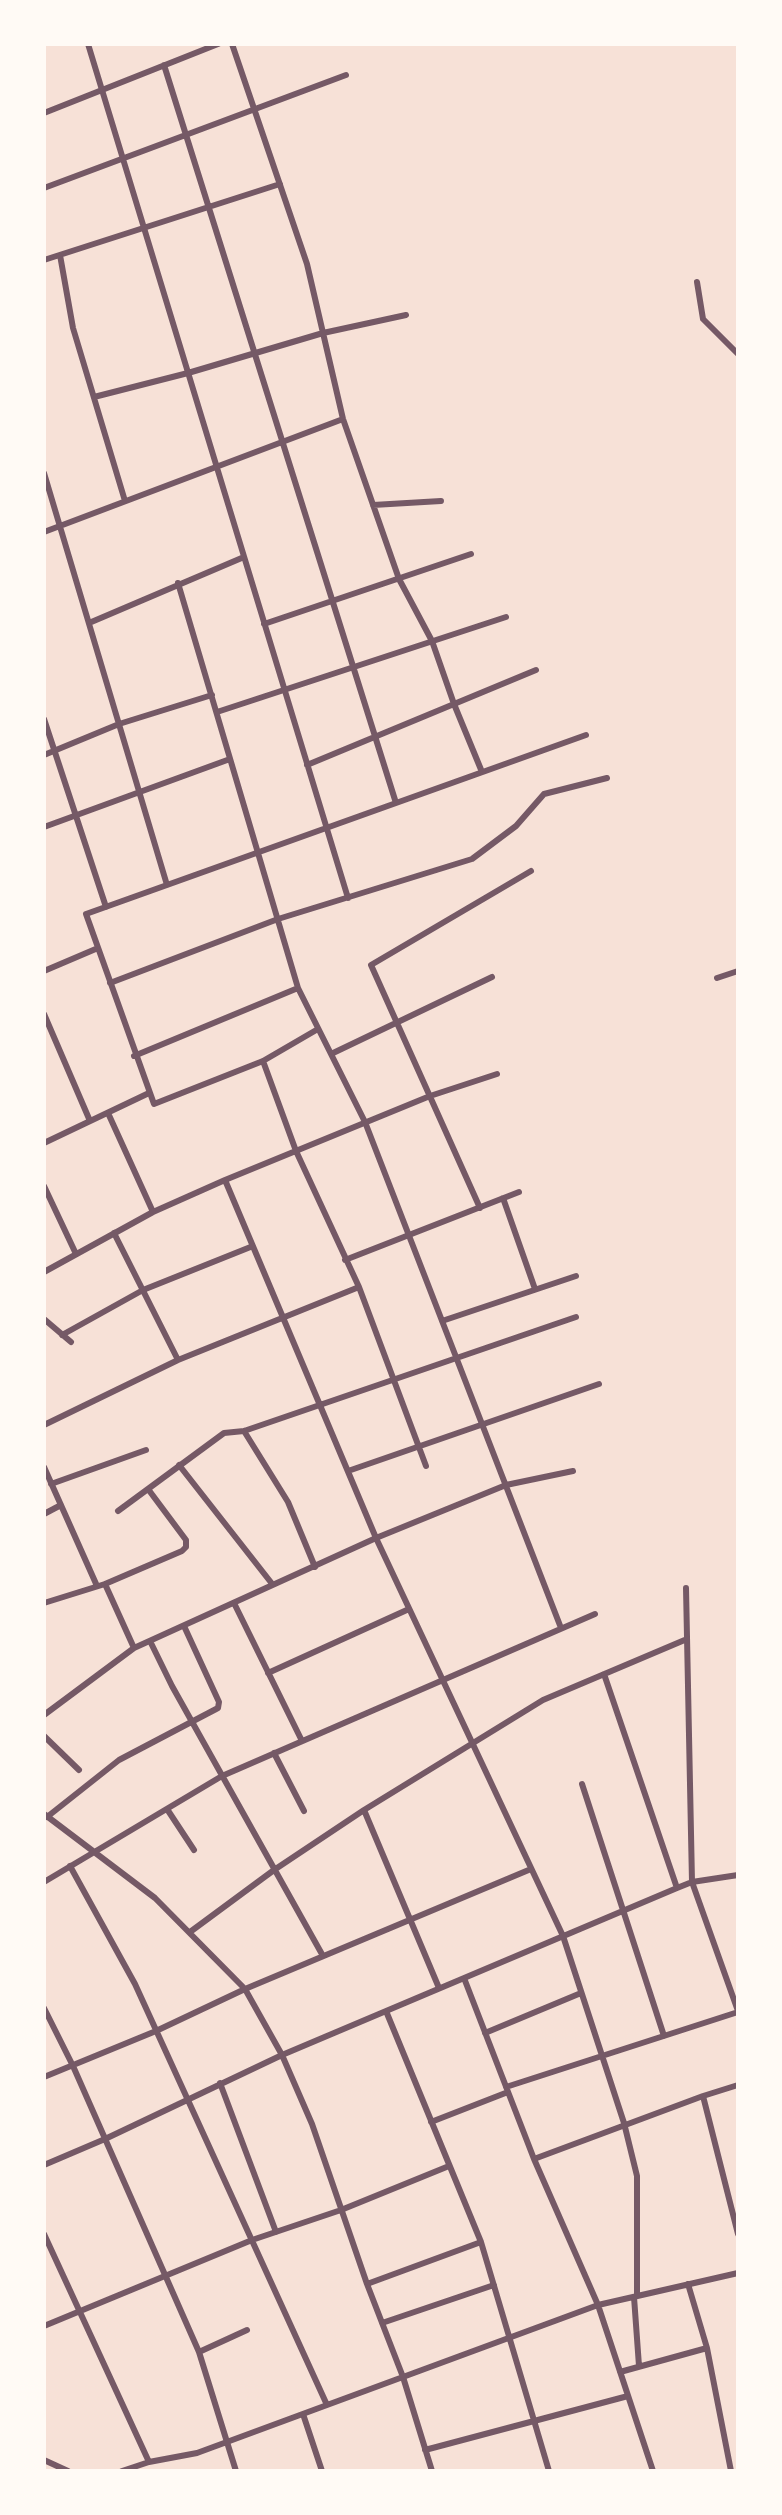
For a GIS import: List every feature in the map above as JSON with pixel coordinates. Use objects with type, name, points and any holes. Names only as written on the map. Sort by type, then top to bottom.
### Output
[{"type":"street","points":[[88,44],[348,898]]},
{"type":"street","points":[[44,113],[218,44]]},
{"type":"street","points":[[232,44],[307,264],[343,419],[399,579],[432,641],[482,772]]},
{"type":"street","points":[[164,65],[396,803]]},
{"type":"street","points":[[44,188],[346,75]]},
{"type":"street","points":[[44,260],[280,184]]},
{"type":"street","points":[[60,255],[73,328],[125,501]]},
{"type":"street","points":[[697,282],[703,319],[738,354]]},
{"type":"street","points":[[94,397],[323,333],[406,315]]},
{"type":"street","points":[[44,532],[343,419]]},
{"type":"street","points":[[44,473],[167,885]]},
{"type":"street","points":[[373,505],[441,501]]},
{"type":"street","points":[[264,624],[471,554]]},
{"type":"street","points":[[89,623],[244,557]]},
{"type":"street","points":[[178,583],[298,988],[365,1122],[561,1628]]},
{"type":"street","points":[[217,712],[506,617]]},
{"type":"street","points":[[307,765],[536,670]]},
{"type":"street","points":[[44,755],[119,724],[212,695]]},
{"type":"street","points":[[44,719],[106,907]]},
{"type":"street","points":[[318,1029],[263,1061],[154,1104],[134,1056],[86,914],[586,735]]},
{"type":"street","points":[[44,827],[230,759]]},
{"type":"street","points":[[110,983],[278,919],[472,859],[516,826],[544,794],[607,778]]},
{"type":"street","points":[[480,1208],[371,965],[531,871]]},
{"type":"street","points":[[44,971],[98,948]]},
{"type":"street","points":[[717,978],[738,971]]},
{"type":"street","points":[[331,1054],[492,977]]},
{"type":"street","points":[[134,1056],[298,988]]},
{"type":"street","points":[[44,1014],[90,1121]]},
{"type":"street","points":[[263,1061],[296,1151],[359,1287],[426,1466]]},
{"type":"street","points":[[44,1272],[153,1212],[225,1180],[430,1096],[497,1074]]},
{"type":"street","points":[[44,1143],[149,1093]]},
{"type":"street","points":[[108,1113],[153,1212]]},
{"type":"street","points":[[225,1180],[376,1538],[563,1936],[624,2123],[637,2176],[639,2366]]},
{"type":"street","points":[[44,1186],[76,1254]]},
{"type":"street","points":[[345,1260],[519,1192]]},
{"type":"street","points":[[503,1198],[535,1289]]},
{"type":"street","points":[[114,1233],[178,1360]]},
{"type":"street","points":[[62,1335],[143,1290],[253,1246]]},
{"type":"street","points":[[442,1321],[576,1276]]},
{"type":"street","points":[[44,1425],[178,1360],[359,1287]]},
{"type":"street","points":[[118,1511],[224,1433],[244,1431],[320,1406],[576,1317]]},
{"type":"street","points":[[44,1319],[71,1342]]},
{"type":"street","points":[[348,1471],[599,1384]]},
{"type":"street","points":[[244,1431],[288,1502],[315,1567]]},
{"type":"street","points":[[51,1484],[146,1450]]},
{"type":"street","points":[[179,1465],[273,1585]]},
{"type":"street","points":[[44,1467],[97,1586]]},
{"type":"street","points":[[44,1715],[134,1648],[376,1538],[506,1485],[573,1471]]},
{"type":"street","points":[[44,1603],[105,1584],[186,1547],[186,1540],[148,1489]]},
{"type":"street","points":[[44,1514],[61,1505]]},
{"type":"street","points":[[105,1584],[134,1648]]},
{"type":"street","points":[[431,2122],[507,2090],[738,2012],[692,1882],[686,1588]]},
{"type":"street","points":[[234,1603],[302,1741]]},
{"type":"street","points":[[268,1673],[409,1609]]},
{"type":"street","points":[[44,1882],[222,1776],[595,1614]]},
{"type":"street","points":[[184,1626],[219,1702],[218,1708],[119,1760],[46,1815],[155,1898],[245,1989],[282,2055],[312,2124],[403,2377],[432,2471]]},
{"type":"street","points":[[190,1932],[274,1870],[364,1810],[543,1700],[687,1639]]},
{"type":"street","points":[[150,1641],[323,1956]]},
{"type":"street","points":[[604,1674],[677,1888]]},
{"type":"street","points":[[44,1736],[79,1770]]},
{"type":"street","points":[[274,1753],[304,1811]]},
{"type":"street","points":[[582,1784],[664,2036]]},
{"type":"street","points":[[167,1809],[194,1850]]},
{"type":"street","points":[[364,1810],[439,1988]]},
{"type":"street","points":[[70,1866],[135,1984],[327,2405]]},
{"type":"street","points":[[44,2077],[531,1869]]},
{"type":"street","points":[[44,2165],[282,2055],[623,1910],[692,1882],[738,1875]]},
{"type":"street","points":[[464,1978],[534,2159],[598,2305],[653,2471]]},
{"type":"street","points":[[485,2033],[581,1993]]},
{"type":"street","points":[[44,2008],[73,2066],[199,2352],[236,2471]]},
{"type":"street","points":[[386,2011],[481,2242],[549,2471]]},
{"type":"street","points":[[220,2083],[276,2232]]},
{"type":"street","points":[[534,2159],[624,2123],[738,2085]]},
{"type":"street","points":[[703,2096],[738,2234]]},
{"type":"street","points":[[44,2326],[252,2240],[341,2210],[449,2166]]},
{"type":"street","points":[[44,2234],[149,2462]]},
{"type":"street","points":[[367,2284],[481,2242]]},
{"type":"street","points":[[122,2471],[149,2462],[197,2453],[598,2305],[738,2273]]},
{"type":"street","points":[[688,2284],[707,2348],[731,2471]]},
{"type":"street","points":[[382,2323],[494,2285]]},
{"type":"street","points":[[199,2352],[247,2330]]},
{"type":"street","points":[[620,2372],[707,2348]]},
{"type":"street","points":[[425,2450],[628,2396]]},
{"type":"street","points":[[303,2414],[322,2471]]},
{"type":"street","points":[[44,2460],[68,2471]]}]
